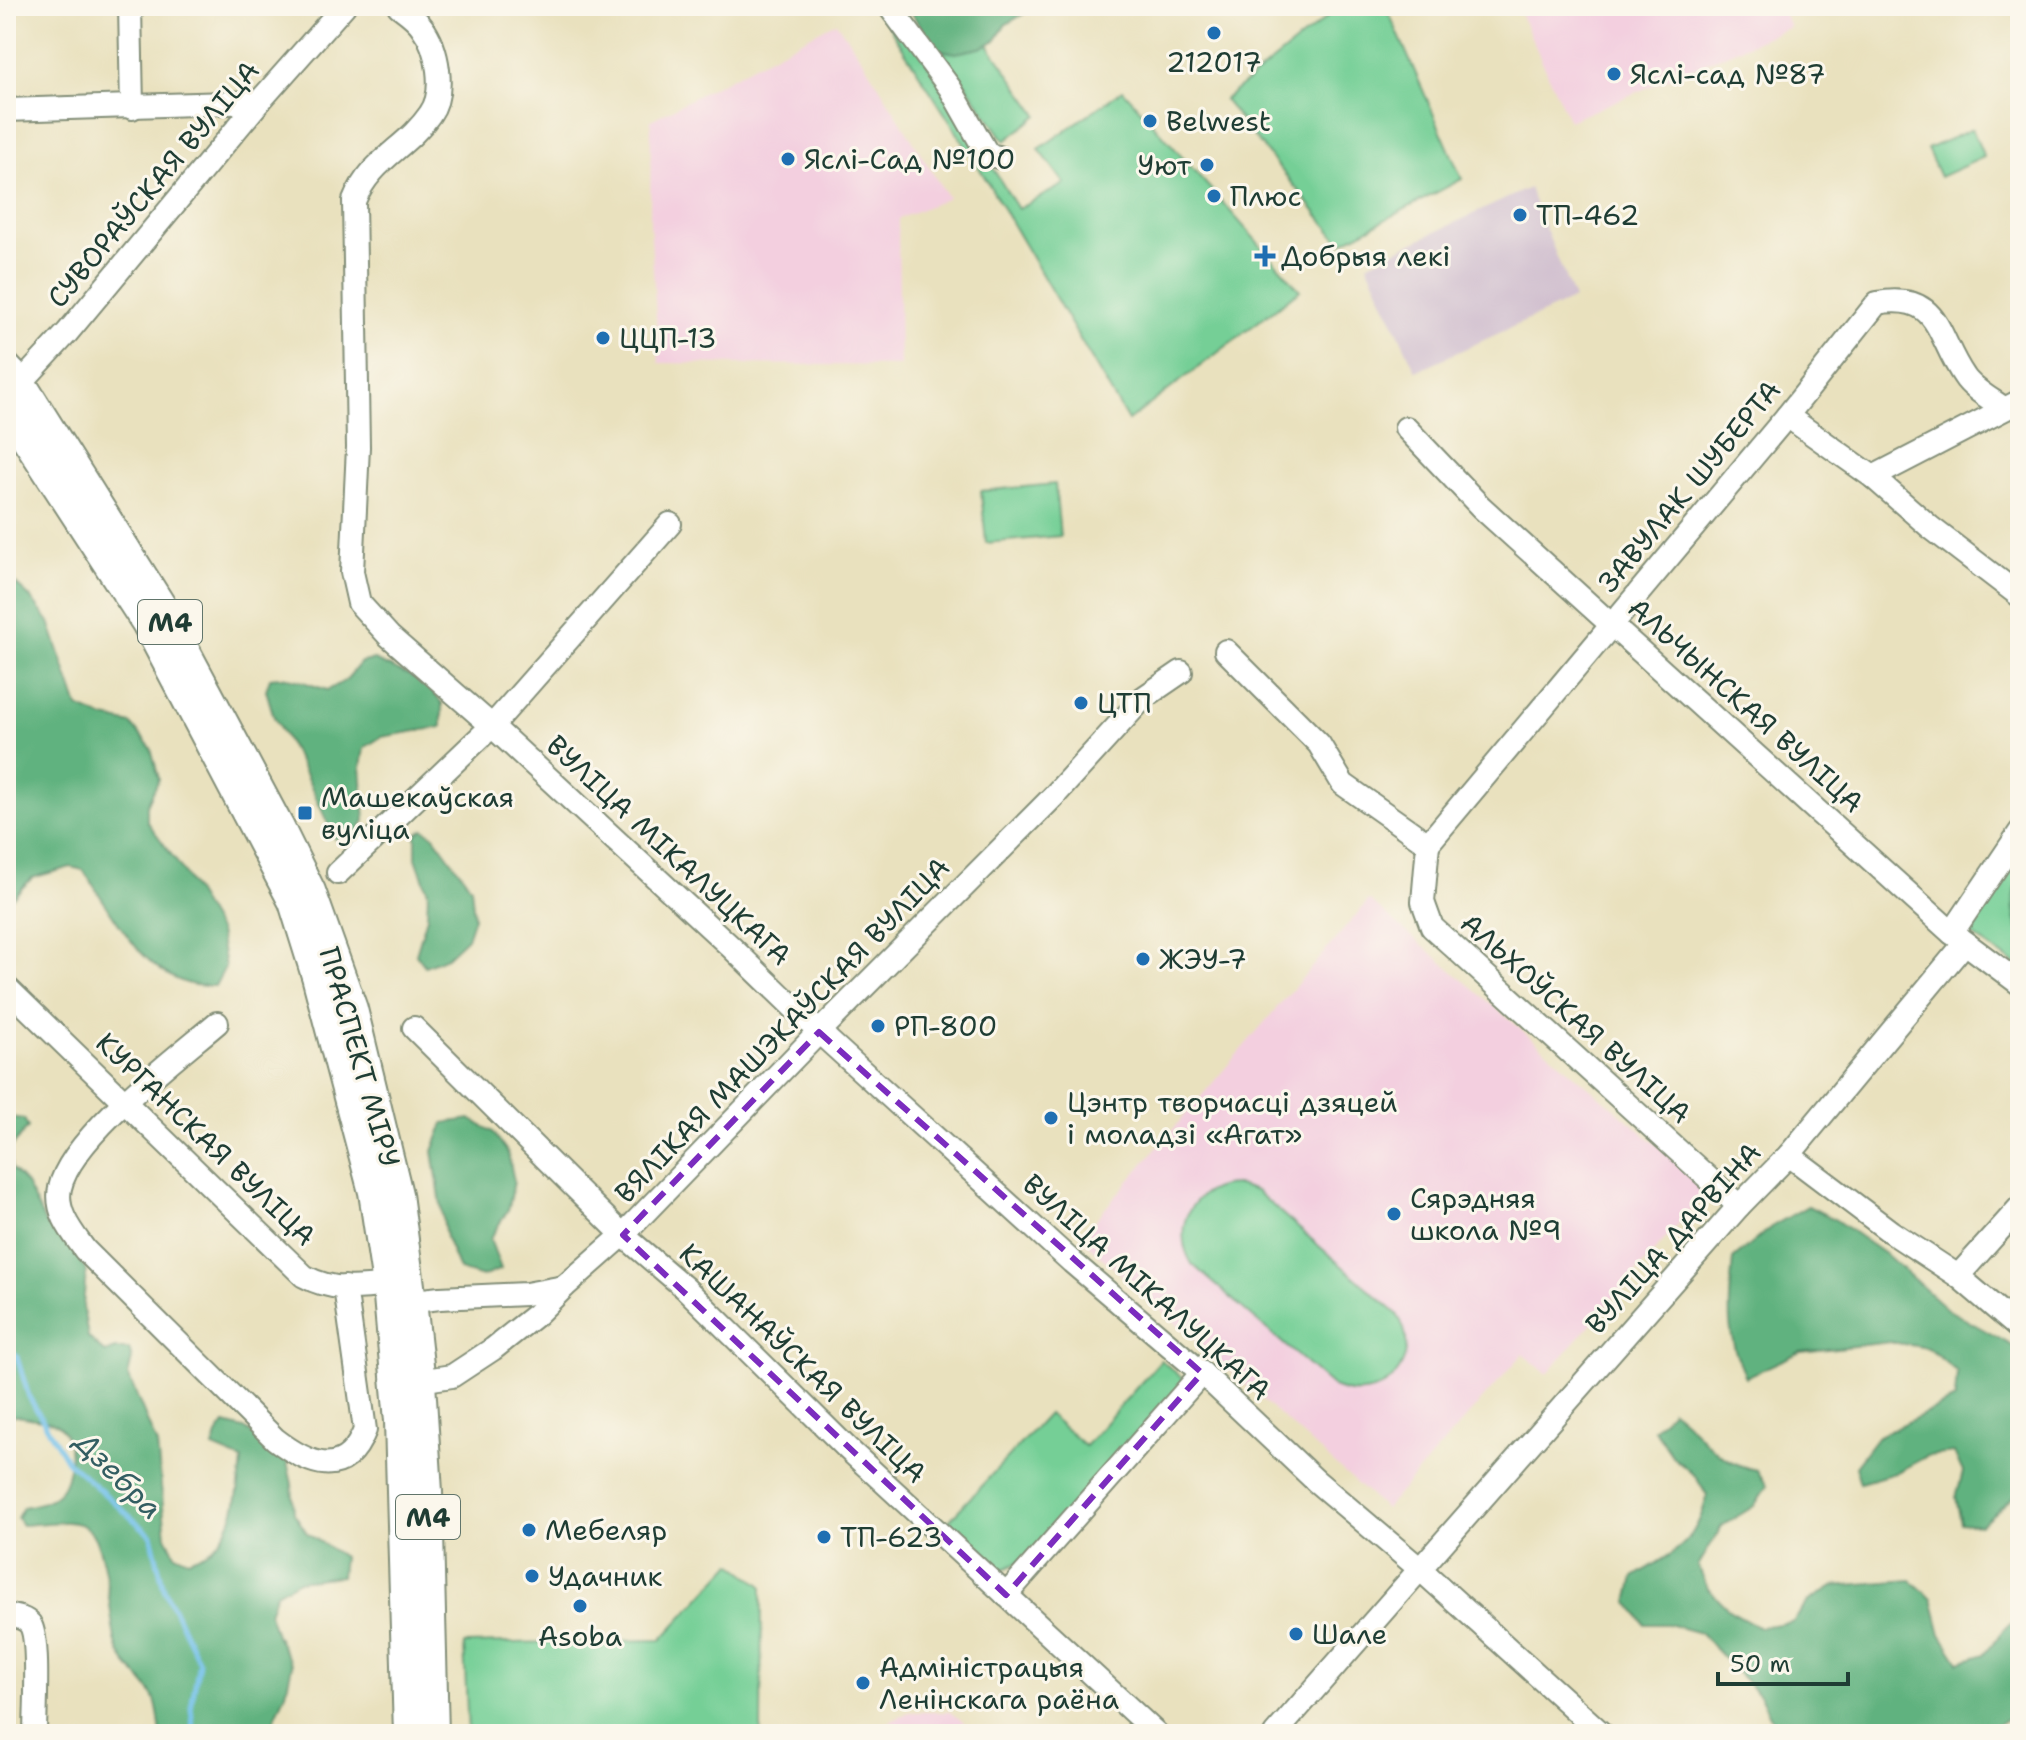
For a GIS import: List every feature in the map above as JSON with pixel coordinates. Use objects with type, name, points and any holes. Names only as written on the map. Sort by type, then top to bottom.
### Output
[{"type":"main road","name":"ПРАСПЕКТ МІРУ","points":[[10,389],[146,623],[293,902],[316,976],[373,1192],[396,1297],[428,1492],[434,1734]]},
{"type":"main road","name":"ПРАСПЕКТ МІРУ","points":[[408,1383],[408,1734]]},
{"type":"street","points":[[130,6],[132,108]]},
{"type":"street","name":"СУВОРАЎСКАЯ ВУЛІЦА","points":[[10,389],[77,321],[259,102],[344,6]]},
{"type":"street","name":"ВУЛІЦА МІКАЛУЦКАГА","points":[[399,6],[422,26],[435,55],[440,76],[433,112],[377,164],[361,184],[354,201],[358,447],[352,572],[359,603],[389,636],[492,726],[819,1032],[1072,1262],[1202,1373],[1316,1481],[1420,1569]]},
{"type":"street","points":[[889,6],[950,88],[988,155],[999,157]]},
{"type":"street","points":[[6,110],[259,102]]},
{"type":"street","name":"ЗАВУЛАК ШУБЕРТА","points":[[1428,844],[1787,416],[1877,303],[1897,299],[1922,306],[1934,321],[1965,379],[2012,405]]},
{"type":"street","points":[[1873,477],[2012,405]]},
{"type":"street","points":[[1787,416],[1873,477],[1930,527],[2020,596]]},
{"type":"street","name":"АЛЬЧЫНСКАЯ ВУЛІЦА","points":[[1406,428],[1481,507],[1959,938],[2020,984]]},
{"type":"street","points":[[338,873],[492,726],[670,524]]},
{"type":"street","points":[[1226,651],[1319,744],[1343,784],[1428,844]]},
{"type":"street","name":"ВЯЛІКАЯ МАШЭКАЎСКАЯ ВУЛІЦА","points":[[408,1383],[452,1376],[493,1349],[532,1304],[564,1287],[623,1235],[1053,797],[1143,698],[1181,672]]},
{"type":"street","name":"ВУЛІЦА ДАРВІНА","points":[[1275,1734],[1739,1206],[1789,1155],[1959,938],[2020,832]]},
{"type":"street","name":"АЛЬХОЎСКАЯ ВУЛІЦА","points":[[1428,844],[1423,902],[1432,927],[1739,1206]]},
{"type":"street","name":"КУРГАНСКАЯ ВУЛІЦА","points":[[6,987],[304,1276],[321,1285],[396,1297],[532,1304]]},
{"type":"street","points":[[217,1023],[124,1102],[76,1154],[60,1187],[60,1205],[66,1223],[85,1250],[275,1439],[309,1460],[329,1464],[358,1449],[365,1430],[345,1287]]},
{"type":"street","name":"КАШАНАЎСКАЯ ВУЛІЦА","points":[[414,1028],[623,1235],[685,1288],[848,1449],[1157,1734]]},
{"type":"street","points":[[1789,1155],[1891,1232],[1958,1276],[2020,1329]]},
{"type":"street","points":[[1958,1276],[2020,1207]]},
{"type":"street","points":[[1006,1595],[1202,1373]]},
{"type":"street","points":[[1420,1569],[1602,1734]]},
{"type":"street","points":[[6,1616],[24,1619],[30,1625],[35,1641],[35,1734]]},
{"type":"highlighted area","points":[[819,1032],[1202,1373],[1006,1595],[623,1235]]},
{"type":"shaded area","name":"Яслі-сад №87","points":[[1517,6],[1780,6],[1790,27],[1569,121]]},
{"type":"shaded area","name":"Яслі-Сад №100","points":[[836,22],[948,198],[898,219],[900,366],[659,363],[650,222],[651,120]]},
{"type":"shaded area","points":[[1529,188],[1574,299],[1416,371],[1367,264]]},
{"type":"shaded area","name":"Сярэдняя школа №9","points":[[1369,900],[1709,1189],[1547,1374],[1523,1354],[1385,1509],[1080,1238]]},
{"type":"shaded area","points":[[909,1712],[951,1712],[973,1730],[973,1734],[838,1734],[838,1731],[873,1730]]},
{"type":"green space","points":[[876,6],[892,6],[1018,209],[1065,184],[1039,149],[1123,90],[1300,290],[1128,421],[977,164]]},
{"type":"green space","points":[[907,6],[1029,6],[1028,11],[1005,25],[996,40],[980,48],[956,53],[935,49]]},
{"type":"green space","points":[[911,6],[1031,6],[985,40],[1038,115],[1005,141]]},
{"type":"green space","points":[[1341,6],[1386,6],[1462,179],[1341,243],[1224,100]]},
{"type":"green space","points":[[1972,129],[1984,157],[1940,177],[1927,149]]},
{"type":"green space","points":[[1055,484],[1060,536],[986,543],[981,491]]},
{"type":"green space","points":[[6,575],[30,597],[49,622],[78,707],[101,717],[131,724],[151,748],[159,779],[147,805],[147,821],[179,865],[219,932],[225,967],[215,986],[190,984],[156,966],[128,937],[83,870],[71,867],[32,878],[6,904]]},
{"type":"green space","points":[[374,660],[424,682],[442,703],[442,727],[381,737],[364,748],[361,767],[365,821],[354,836],[335,839],[302,767],[274,717],[266,690],[270,678],[277,677],[328,690],[346,680],[361,662]]},
{"type":"green space","points":[[424,829],[433,835],[471,887],[474,917],[467,938],[447,957],[425,966],[416,954],[427,917],[428,892],[416,858],[416,834]]},
{"type":"green space","points":[[2020,852],[2020,968],[1969,933]]},
{"type":"green space","points":[[2020,876],[2020,932],[2013,904]]},
{"type":"green space","points":[[9,1117],[24,1119],[28,1127],[11,1148],[11,1168],[26,1184],[46,1224],[77,1253],[86,1271],[83,1307],[88,1337],[105,1353],[129,1349],[132,1359],[128,1375],[157,1445],[166,1536],[175,1554],[188,1560],[209,1551],[231,1520],[242,1460],[213,1448],[225,1424],[244,1429],[273,1448],[287,1462],[294,1513],[307,1533],[343,1557],[341,1576],[297,1581],[276,1593],[269,1613],[276,1635],[292,1665],[286,1693],[268,1734],[161,1734],[154,1698],[123,1658],[116,1643],[104,1566],[95,1538],[88,1529],[75,1523],[22,1525],[17,1518],[23,1507],[46,1501],[58,1493],[67,1478],[70,1458],[66,1438],[56,1424],[6,1414],[6,1120]]},
{"type":"green space","points":[[470,1119],[493,1132],[508,1153],[514,1181],[509,1208],[490,1239],[501,1269],[482,1277],[459,1270],[446,1238],[433,1151],[444,1123]]},
{"type":"green space","points":[[1238,1185],[1256,1191],[1397,1314],[1405,1331],[1406,1348],[1403,1363],[1395,1376],[1383,1386],[1351,1392],[1333,1387],[1192,1264],[1183,1235],[1190,1210],[1209,1191]]},
{"type":"green space","points":[[1808,1206],[1836,1220],[1889,1257],[1947,1309],[2020,1350],[2020,1491],[1980,1525],[1961,1523],[1956,1497],[1963,1472],[1954,1453],[1927,1456],[1895,1473],[1860,1483],[1855,1466],[1877,1437],[1955,1399],[1957,1372],[1928,1348],[1891,1342],[1800,1352],[1746,1377],[1731,1333],[1733,1259],[1771,1227]]},
{"type":"green space","points":[[1161,1360],[1188,1383],[1033,1556],[995,1573],[944,1526],[1048,1414],[1085,1446]]},
{"type":"green space","points":[[1671,1410],[1719,1454],[1757,1470],[1767,1486],[1754,1506],[1722,1526],[1698,1566],[1708,1589],[1730,1611],[1759,1627],[1793,1622],[1808,1602],[1833,1586],[1911,1580],[1932,1599],[1941,1634],[1959,1662],[1985,1654],[2008,1625],[2020,1621],[2020,1710],[1988,1731],[1955,1734],[1779,1734],[1760,1696],[1700,1633],[1668,1624],[1645,1624],[1628,1602],[1634,1577],[1681,1546],[1696,1527],[1707,1496],[1696,1477],[1673,1457],[1654,1429]]},
{"type":"green space","points":[[732,1563],[762,1586],[761,1734],[468,1734],[464,1644],[661,1640]]},
{"type":"waterway","name":"Дзебра","points":[[6,1346],[17,1357],[29,1397],[67,1461],[151,1535],[164,1589],[199,1662],[191,1708],[194,1734]]},
{"type":"place","name":"212017","points":[[1214,33]]},
{"type":"place","name":"Яслі-сад №87","points":[[1614,74]]},
{"type":"place","name":"Belwest","points":[[1150,121]]},
{"type":"place","name":"Яслі-Сад №100","points":[[788,159]]},
{"type":"place","name":"Уют","points":[[1207,165]]},
{"type":"place","name":"Плюс","points":[[1214,196]]},
{"type":"place","name":"ТП-462","points":[[1520,215]]},
{"type":"place","name":"Добрыя лекі","points":[[1265,256]]},
{"type":"place","name":"ЦЦП-13","points":[[603,338]]},
{"type":"place","name":"ЦТП","points":[[1081,703]]},
{"type":"place","name":"Машекаўская вуліца","points":[[305,813]]},
{"type":"place","name":"ЖЭУ-7","points":[[1143,959]]},
{"type":"place","name":"РП-800","points":[[878,1026]]},
{"type":"place","name":"Цэнтр творчасці дзяцей і моладзі «Агат»","points":[[1051,1118]]},
{"type":"place","name":"Сярэдняя школа №9","points":[[1394,1214]]},
{"type":"place","name":"Мебеляр","points":[[529,1530]]},
{"type":"place","name":"ТП-623","points":[[824,1537]]},
{"type":"place","name":"Удачник","points":[[532,1576]]},
{"type":"place","name":"Asoba","points":[[580,1606]]},
{"type":"place","name":"Шале","points":[[1296,1634]]},
{"type":"place","name":"Адміністрацыя Ленінскага раёна","points":[[863,1683]]}]
